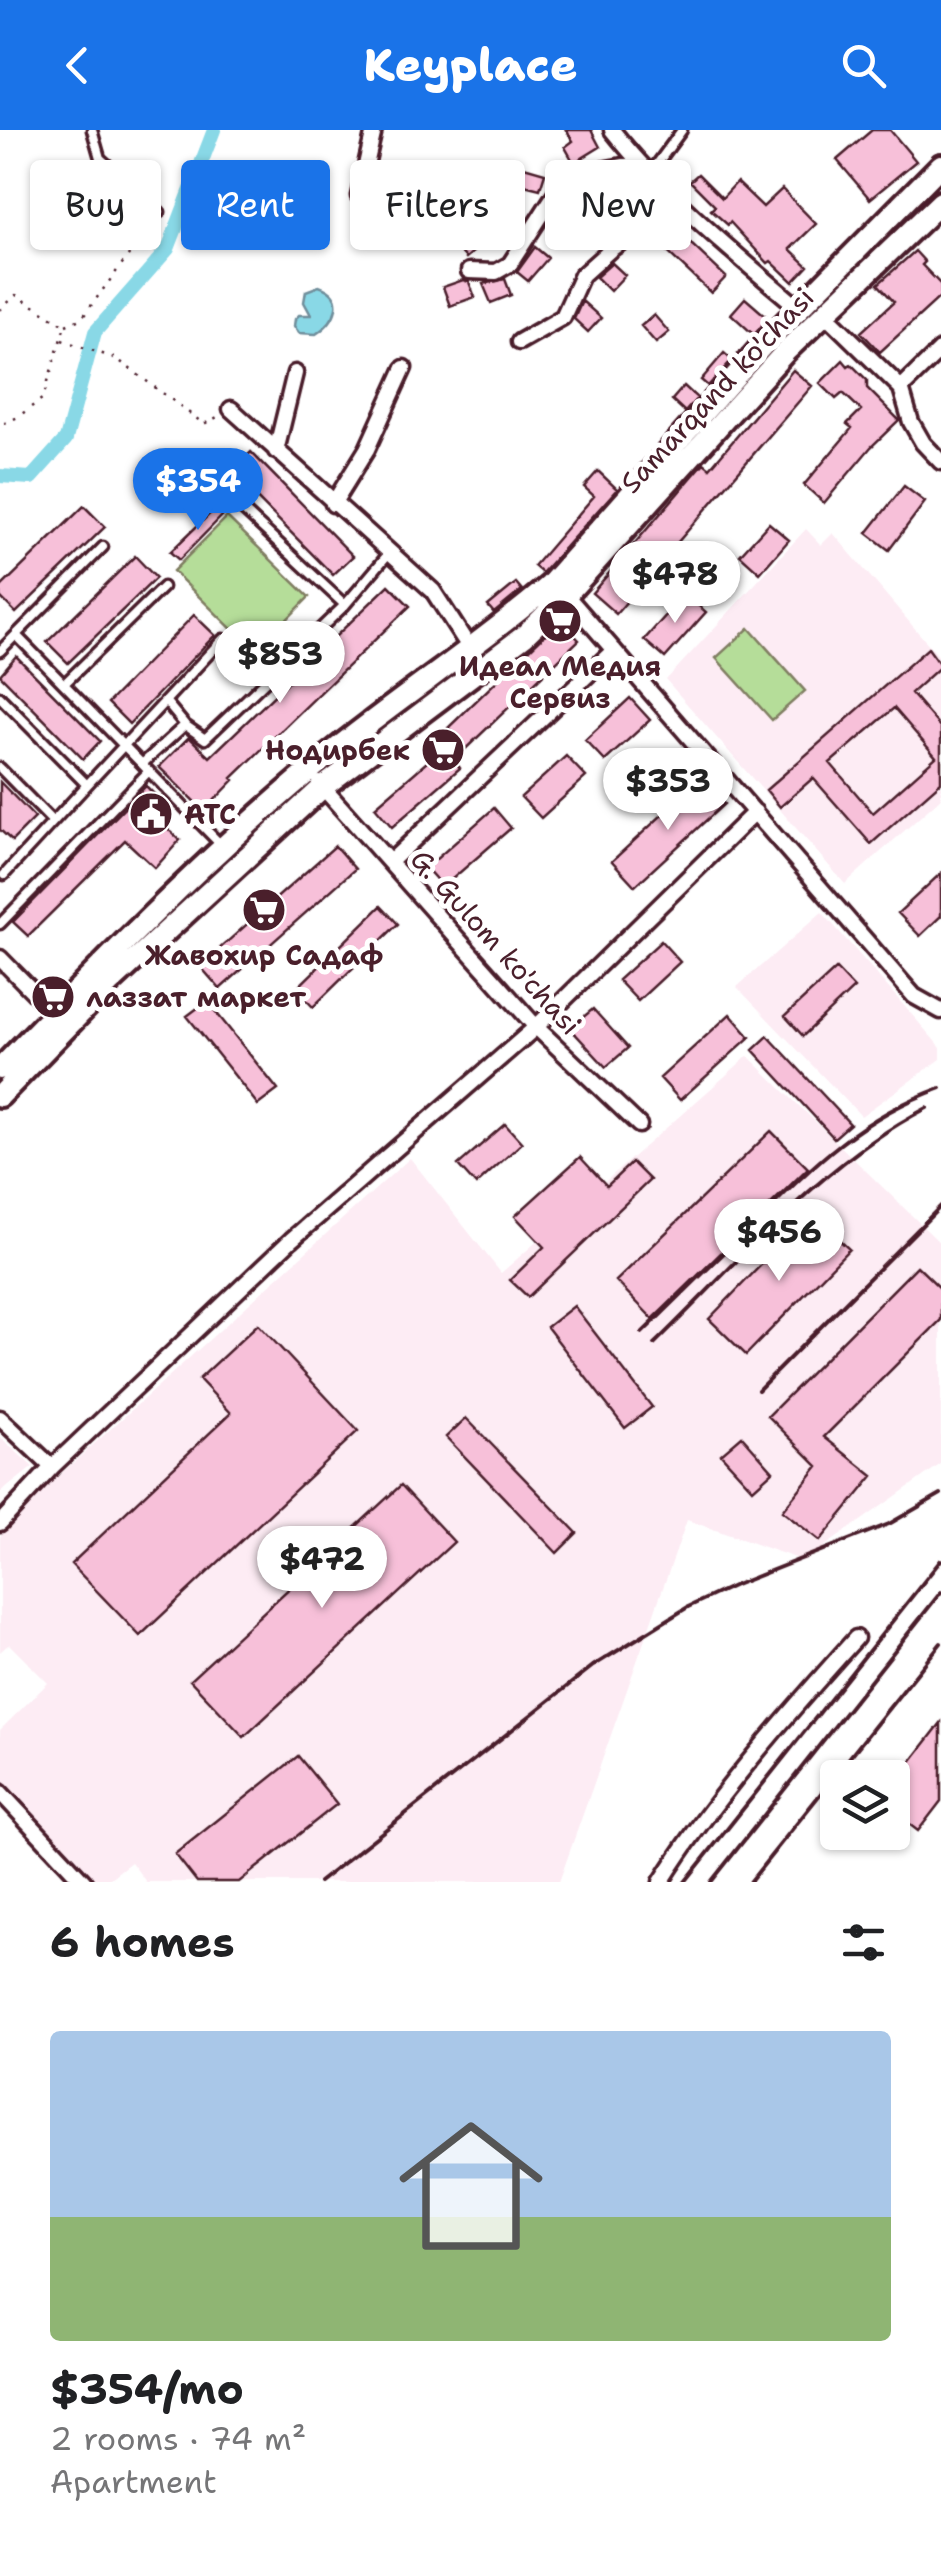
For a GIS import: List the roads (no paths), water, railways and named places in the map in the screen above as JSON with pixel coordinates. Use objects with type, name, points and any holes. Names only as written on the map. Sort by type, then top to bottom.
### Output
[{"type":"main road","name":"Samarqand ko'chasi","points":[[0,1096],[316,779],[470,647],[510,620],[550,585],[763,345],[941,165]]},
{"type":"main road","name":"Samarqand ko'chasi","points":[[0,1069],[222,847],[524,636],[566,595],[786,351],[939,207]]},
{"type":"street","points":[[367,160],[374,130]]},
{"type":"street","points":[[612,130],[636,160]]},
{"type":"street","points":[[469,271],[496,272],[510,264],[545,210]]},
{"type":"street","points":[[691,216],[800,308]]},
{"type":"street","points":[[519,342],[563,318],[582,275],[610,250]]},
{"type":"street","points":[[826,314],[901,388],[911,422],[941,462]]},
{"type":"street","points":[[901,388],[941,349]]},
{"type":"street","points":[[334,504],[367,450],[404,368]]},
{"type":"street","points":[[276,451],[294,373]]},
{"type":"street","points":[[230,409],[433,592],[470,647]]},
{"type":"street","points":[[566,595],[914,996],[941,1011]]},
{"type":"street","points":[[390,862],[614,650]]},
{"type":"street","name":"G. Gulom ko'chasi","points":[[316,779],[536,1028],[639,1125]]},
{"type":"street","points":[[0,1523],[52,1468],[291,1240],[536,1028],[755,812]]},
{"type":"street","points":[[0,958],[54,1013]]},
{"type":"street","points":[[0,1418],[52,1468]]},
{"type":"street","points":[[661,1882],[682,1848],[856,1638]]},
{"type":"street","points":[[0,1792],[84,1882]]},
{"type":"lane","points":[[92,130],[102,160]]},
{"type":"lane","points":[[660,160],[682,130]]},
{"type":"lane","points":[[212,481],[345,605]]},
{"type":"lane","points":[[0,650],[103,547]]},
{"type":"lane","points":[[166,702],[205,739],[345,605],[391,551]]},
{"type":"lane","points":[[64,684],[163,587]]},
{"type":"lane","points":[[16,635],[222,847]]},
{"type":"lane","points":[[1,875],[223,639]]},
{"type":"lane","points":[[0,697],[87,785]]},
{"type":"lane","points":[[0,924],[186,725]]},
{"type":"lane","points":[[0,768],[52,821]]},
{"type":"water","points":[[319,286],[334,296],[336,309],[316,334],[299,333],[295,319],[311,315],[304,302],[306,291]]},
{"type":"waterway","points":[[0,476],[31,478],[66,439],[95,332],[168,249],[214,130]]},
{"type":"railway","points":[[642,1333],[839,1145],[886,1113],[941,1088]]},
{"type":"railway","points":[[654,1344],[817,1185],[889,1130],[927,1108]]},
{"type":"railway","points":[[758,1390],[941,1206]]},
{"type":"railway","points":[[319,1882],[593,1666],[688,1607],[889,1524],[941,1494]]},
{"type":"railway","points":[[685,1882],[941,1560]]},
{"type":"railway","points":[[711,1882],[941,1592]]},
{"type":"railway","points":[[750,1882],[941,1643]]},
{"type":"place","name":"Идеал Медия Сервиз","points":[[560,621]]},
{"type":"place","name":"Нодирбек","points":[[443,750]]},
{"type":"place","name":"АТС","points":[[151,814]]},
{"type":"place","name":"Жавохир Садаф","points":[[264,910]]},
{"type":"place","name":"лаззат маркет","points":[[53,997]]}]
